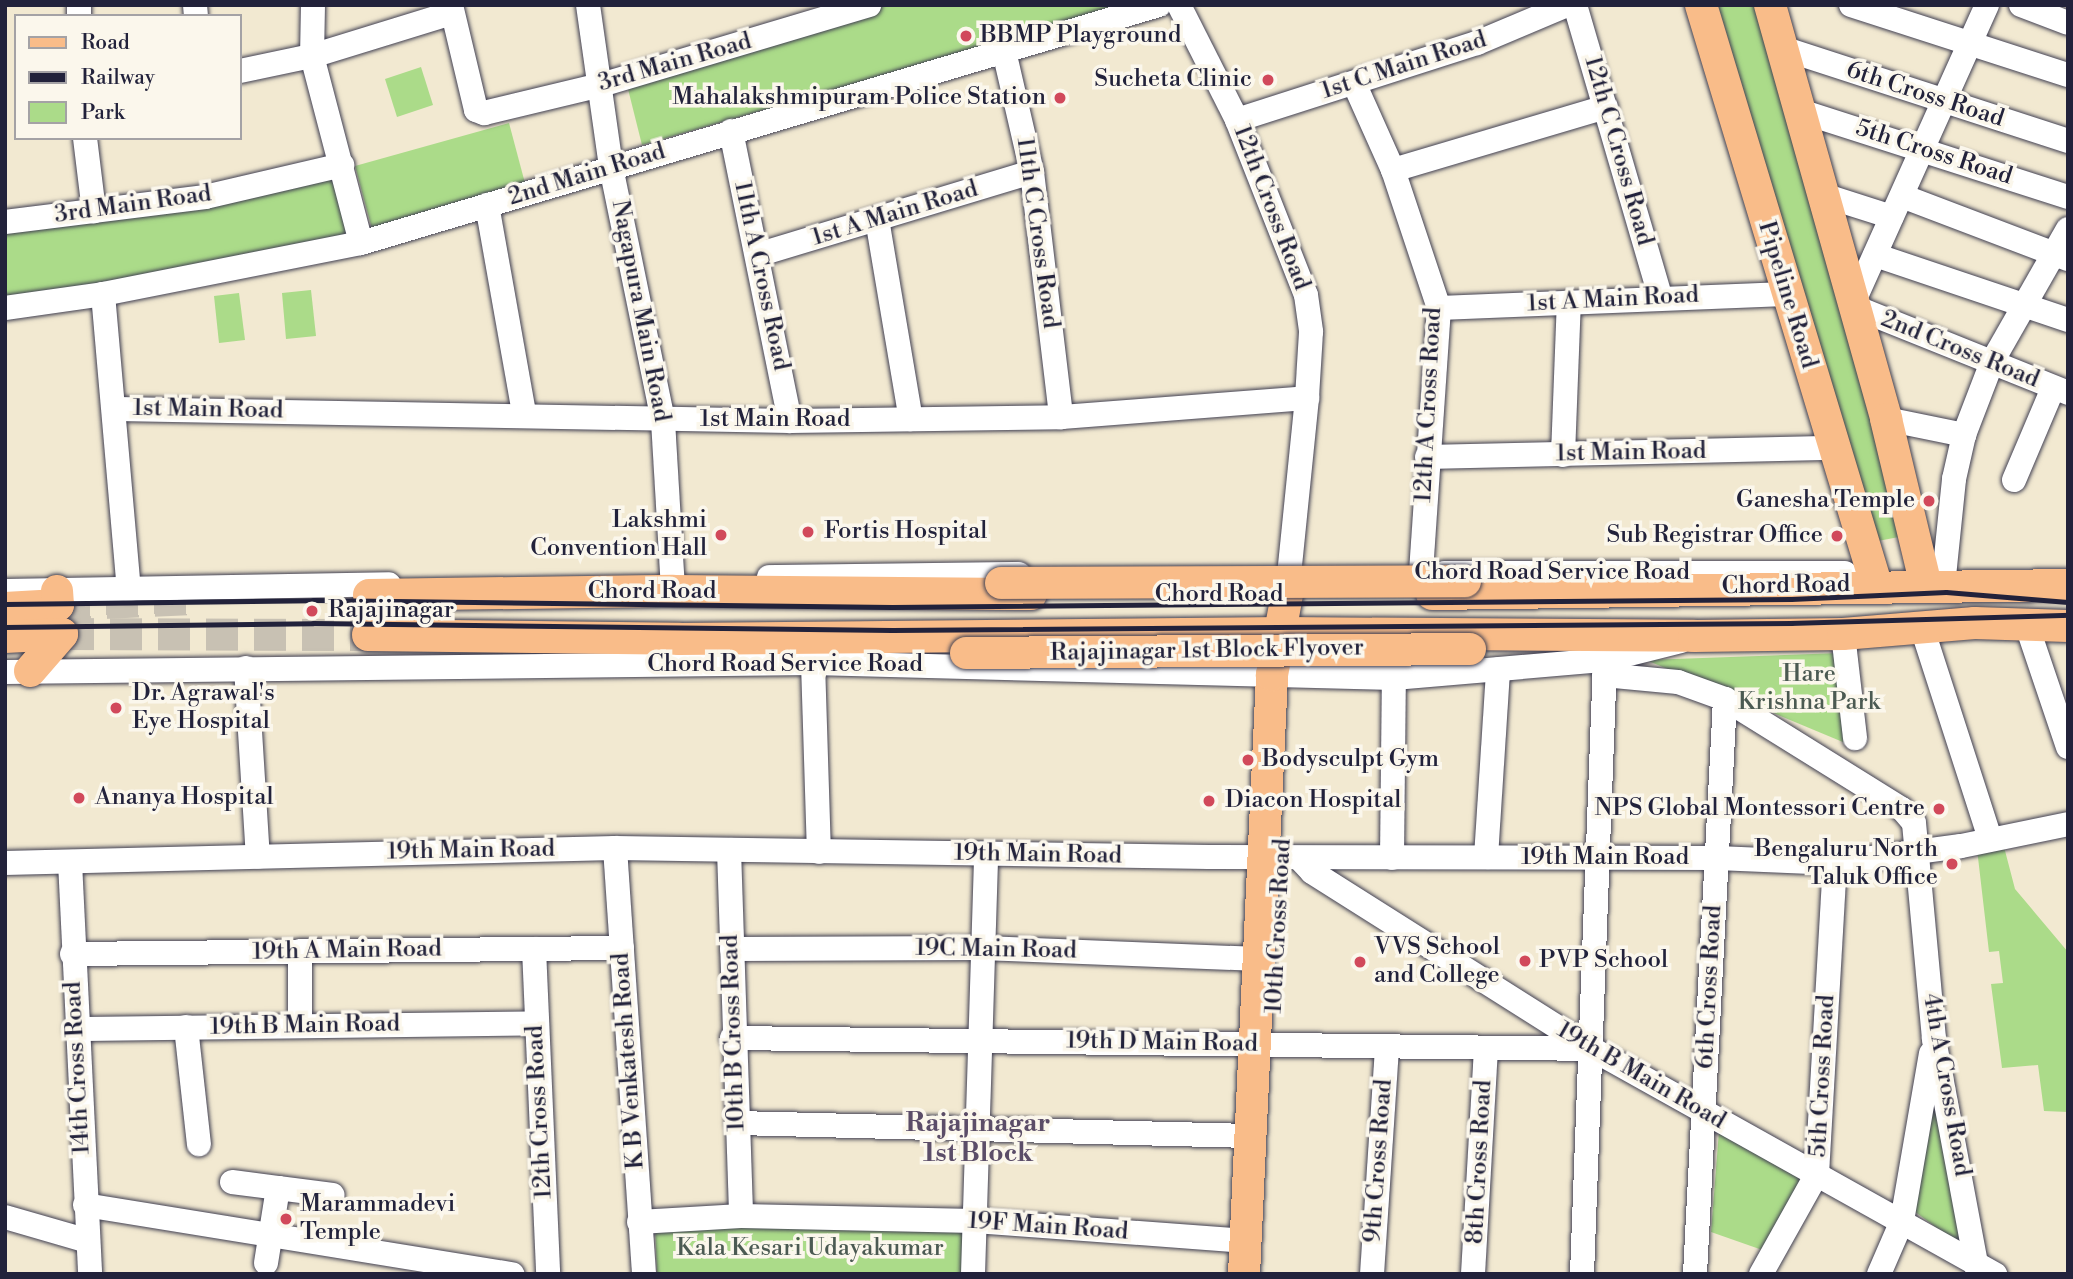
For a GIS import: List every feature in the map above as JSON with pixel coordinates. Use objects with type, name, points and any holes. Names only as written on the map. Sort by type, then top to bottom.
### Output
[{"type":"main road","name":"Pipeline Road","points":[[1701,5],[1874,579]]},
{"type":"main road","points":[[1770,5],[1852,306],[1935,579]]},
{"type":"main road","name":"Chord Road","points":[[369,595],[673,584],[906,593],[1288,584],[1536,593],[1874,579],[2068,585]]},
{"type":"main road","points":[[906,593],[936,583],[1465,580],[1494,580],[1536,593]]},
{"type":"main road","name":"12th Cross Road","points":[[1283,633],[1288,584]]},
{"type":"main road","points":[[5,608],[59,610]]},
{"type":"main road","points":[[5,637],[59,610]]},
{"type":"main road","points":[[18,671],[59,610]]},
{"type":"main road","name":"Chord Road","points":[[368,635],[866,637],[1283,633],[1694,636],[1843,634],[2026,624],[2068,626]]},
{"type":"main road","name":"10th Cross Road","points":[[1244,1274],[1251,1136],[1264,1045],[1282,858],[1283,633]]},
{"type":"main road","name":"Rajajinagar 1st Block Flyover","points":[[866,637],[916,652],[966,653],[1505,650],[1548,634]]},
{"type":"main road","name":"10th Cross Road","points":[[1261,1274],[1264,1045],[1259,959],[1282,858]]},
{"type":"street","points":[[313,5],[312,56],[361,243]]},
{"type":"street","name":"Nagapura Main Road","points":[[589,5],[611,167],[663,421],[673,584]]},
{"type":"street","name":"3rd Main Road","points":[[452,9],[480,113],[601,85],[869,5]]},
{"type":"street","name":"2nd Main Road","points":[[5,308],[103,294],[361,243],[1159,5]]},
{"type":"street","name":"12th Cross Road","points":[[1179,5],[1237,120],[1306,295],[1311,332],[1307,398],[1288,584]]},
{"type":"street","name":"1st C Main Road","points":[[1237,120],[1477,43],[1567,5]]},
{"type":"street","name":"12th C Cross Road","points":[[1575,5],[1660,296]]},
{"type":"street","points":[[1851,5],[2068,75]]},
{"type":"street","points":[[1852,306],[1987,5]]},
{"type":"street","points":[[2021,5],[2068,23]]},
{"type":"street","points":[[242,71],[312,56],[452,9]]},
{"type":"street","name":"6th Cross Road","points":[[1782,48],[2068,141]]},
{"type":"street","name":"11th C Cross Road","points":[[1004,51],[1032,172],[1061,417]]},
{"type":"street","name":"12th A Cross Road","points":[[1353,83],[1393,170],[1439,308],[1420,573]]},
{"type":"street","points":[[1393,170],[1606,107]]},
{"type":"street","name":"5th Cross Road","points":[[1800,111],[1924,147],[2068,197]]},
{"type":"street","name":"11th A Cross Road","points":[[731,131],[790,421]]},
{"type":"street","points":[[85,140],[94,211]]},
{"type":"street","name":"3rd Main Road","points":[[5,222],[205,197],[342,165]]},
{"type":"street","name":"1st A Main Road","points":[[757,255],[1032,172]]},
{"type":"street","points":[[1823,195],[1897,206],[2060,256]]},
{"type":"street","points":[[487,205],[524,413]]},
{"type":"street","points":[[877,219],[911,419]]},
{"type":"street","points":[[2068,229],[2060,256],[2022,305],[1992,362],[1964,435],[1935,579],[2068,570]]},
{"type":"street","points":[[1875,255],[2068,320]]},
{"type":"street","name":"1st A Main Road","points":[[1439,308],[1660,296],[1786,293]]},
{"type":"street","points":[[103,294],[117,408],[129,590]]},
{"type":"street","points":[[1563,455],[1569,302]]},
{"type":"street","name":"2nd Cross Road","points":[[1852,306],[2060,391]]},
{"type":"street","points":[[2014,480],[2060,391]]},
{"type":"street","name":"1st Main Road","points":[[117,408],[524,413],[663,421],[790,421],[1061,417],[1307,398]]},
{"type":"street","points":[[1886,419],[1964,435]]},
{"type":"street","name":"1st Main Road","points":[[1427,457],[1834,449]]},
{"type":"street","name":"Chord Road Service Road","points":[[5,591],[59,610],[129,590],[673,584],[1288,584],[1420,573],[1874,579]]},
{"type":"street","points":[[2026,624],[2068,747]]},
{"type":"street","points":[[1922,628],[1990,839]]},
{"type":"street","points":[[1843,634],[1855,738]]},
{"type":"street","name":"Chord Road","points":[[1541,667],[1604,668],[1694,636]]},
{"type":"street","points":[[813,663],[819,852]]},
{"type":"street","name":"Chord Road Service Road","points":[[18,671],[813,663],[1394,678],[1498,668],[1541,667]]},
{"type":"street","points":[[246,668],[258,857]]},
{"type":"street","points":[[1486,857],[1498,668]]},
{"type":"street","points":[[1582,1274],[1592,1049],[1595,858],[1604,668]]},
{"type":"street","name":"4th A Cross Road","points":[[1604,668],[1678,682],[1725,699],[1902,809],[1914,822],[1919,853],[1934,1038],[1984,1270]]},
{"type":"street","points":[[1392,858],[1394,678]]},
{"type":"street","name":"6th Cross Road","points":[[1695,1274],[1725,699]]},
{"type":"street","name":"19th Main Road","points":[[5,863],[615,848],[1282,858],[1717,858],[1835,863],[1919,853],[2068,824]]},
{"type":"street","name":"K B Venkatesh Road","points":[[615,848],[644,1274]]},
{"type":"street","name":"10th B Cross Road","points":[[729,850],[732,1038],[741,1216]]},
{"type":"street","points":[[973,1274],[986,855]]},
{"type":"street","name":"19th B Main Road","points":[[1282,858],[1312,872],[1592,1049],[1703,1113],[1902,1221],[1984,1270]]},
{"type":"street","name":"14th Cross Road","points":[[70,862],[72,954],[90,1274]]},
{"type":"street","name":"5th Cross Road","points":[[1761,1274],[1817,1174],[1835,863]]},
{"type":"street","name":"19th A Main Road","points":[[72,954],[622,948]]},
{"type":"street","name":"19C Main Road","points":[[732,949],[984,948],[1259,959]]},
{"type":"street","name":"12th Cross Road","points":[[534,949],[535,1023],[548,1274]]},
{"type":"street","points":[[300,951],[300,1026]]},
{"type":"street","name":"19th B Main Road","points":[[76,1029],[535,1023]]},
{"type":"street","points":[[186,1027],[199,1144]]},
{"type":"street","name":"19th D Main Road","points":[[732,1038],[980,1039],[1592,1049]]},
{"type":"street","points":[[1879,1274],[1902,1221],[1934,1038]]},
{"type":"street","name":"9th Cross Road","points":[[1372,1274],[1387,1047]]},
{"type":"street","name":"8th Cross Road","points":[[1474,1274],[1486,1049]]},
{"type":"street","points":[[737,1124],[1251,1136]]},
{"type":"street","points":[[232,1182],[332,1195]]},
{"type":"street","points":[[265,1262],[278,1188]]},
{"type":"street","points":[[85,1205],[506,1273]]},
{"type":"street","name":"19F Main Road","points":[[639,1222],[741,1216],[975,1221],[1246,1241]]},
{"type":"street","points":[[5,1217],[88,1241]]},
{"type":"green space","points":[[889,5],[1127,5],[642,145],[627,85]]},
{"type":"green space","points":[[1718,5],[1757,5],[1904,536],[1878,541]]},
{"type":"green space","points":[[421,67],[433,105],[397,117],[385,79]]},
{"type":"green space","points":[[509,123],[526,187],[372,229],[355,166]]},
{"type":"green space","points":[[333,171],[348,240],[5,300],[5,229]]},
{"type":"green space","points":[[311,290],[316,336],[286,339],[282,293]]},
{"type":"green space","points":[[239,293],[245,340],[219,343],[214,296]]},
{"type":"green space","name":"Hare Krishna Park","points":[[1840,653],[1850,745],[1646,660]]},
{"type":"green space","points":[[2003,843],[2015,889],[2068,952],[2068,1112],[2044,1111],[2038,1065],[2002,1068],[1991,984],[2003,983],[1999,951],[1989,952],[1977,849]]},
{"type":"green space","points":[[1936,1065],[1972,1254],[1914,1211]]},
{"type":"green space","points":[[1719,1131],[1805,1175],[1768,1252],[1711,1232]]},
{"type":"green space","name":"Kala Kesari Udayakumar","points":[[655,1226],[965,1226],[964,1274],[657,1274]]},
{"type":"tunnel","points":[[58,605],[193,599]]},
{"type":"tunnel","points":[[62,634],[368,635]]},
{"type":"railway","points":[[5,604],[313,600],[892,607],[1791,599],[1946,592],[2068,602]]},
{"type":"railway","points":[[5,627],[313,623],[892,630],[1792,623],[2068,615]]},
{"type":"place","name":"BBMP Playground","points":[[966,36]]},
{"type":"place","name":"Sucheta Clinic","points":[[1268,80]]},
{"type":"place","name":"Mahalakshmipuram Police Station","points":[[1060,98]]},
{"type":"place","name":"Ganesha Temple","points":[[1929,501]]},
{"type":"place","name":"Fortis Hospital","points":[[808,532]]},
{"type":"place","name":"Lakshmi Convention Hall","points":[[721,535]]},
{"type":"place","name":"Sub Registrar Office","points":[[1837,536]]},
{"type":"place","name":"Rajajinagar","points":[[312,611]]},
{"type":"place","name":"Dr. Agrawal's Eye Hospital","points":[[116,708]]},
{"type":"place","name":"Bodysculpt Gym","points":[[1248,760]]},
{"type":"place","name":"Ananya Hospital","points":[[79,798]]},
{"type":"place","name":"Diacon Hospital","points":[[1209,801]]},
{"type":"place","name":"NPS Global Montessori Centre","points":[[1939,809]]},
{"type":"place","name":"Bengaluru North Taluk Office","points":[[1952,864]]},
{"type":"place","name":"PVP School","points":[[1525,961]]},
{"type":"place","name":"VVS School and College","points":[[1360,962]]},
{"type":"place","name":"Marammadevi Temple","points":[[286,1219]]},
{"type":"district","name":"Rajajinagar 1st Block","points":[[978,1139]]}]
